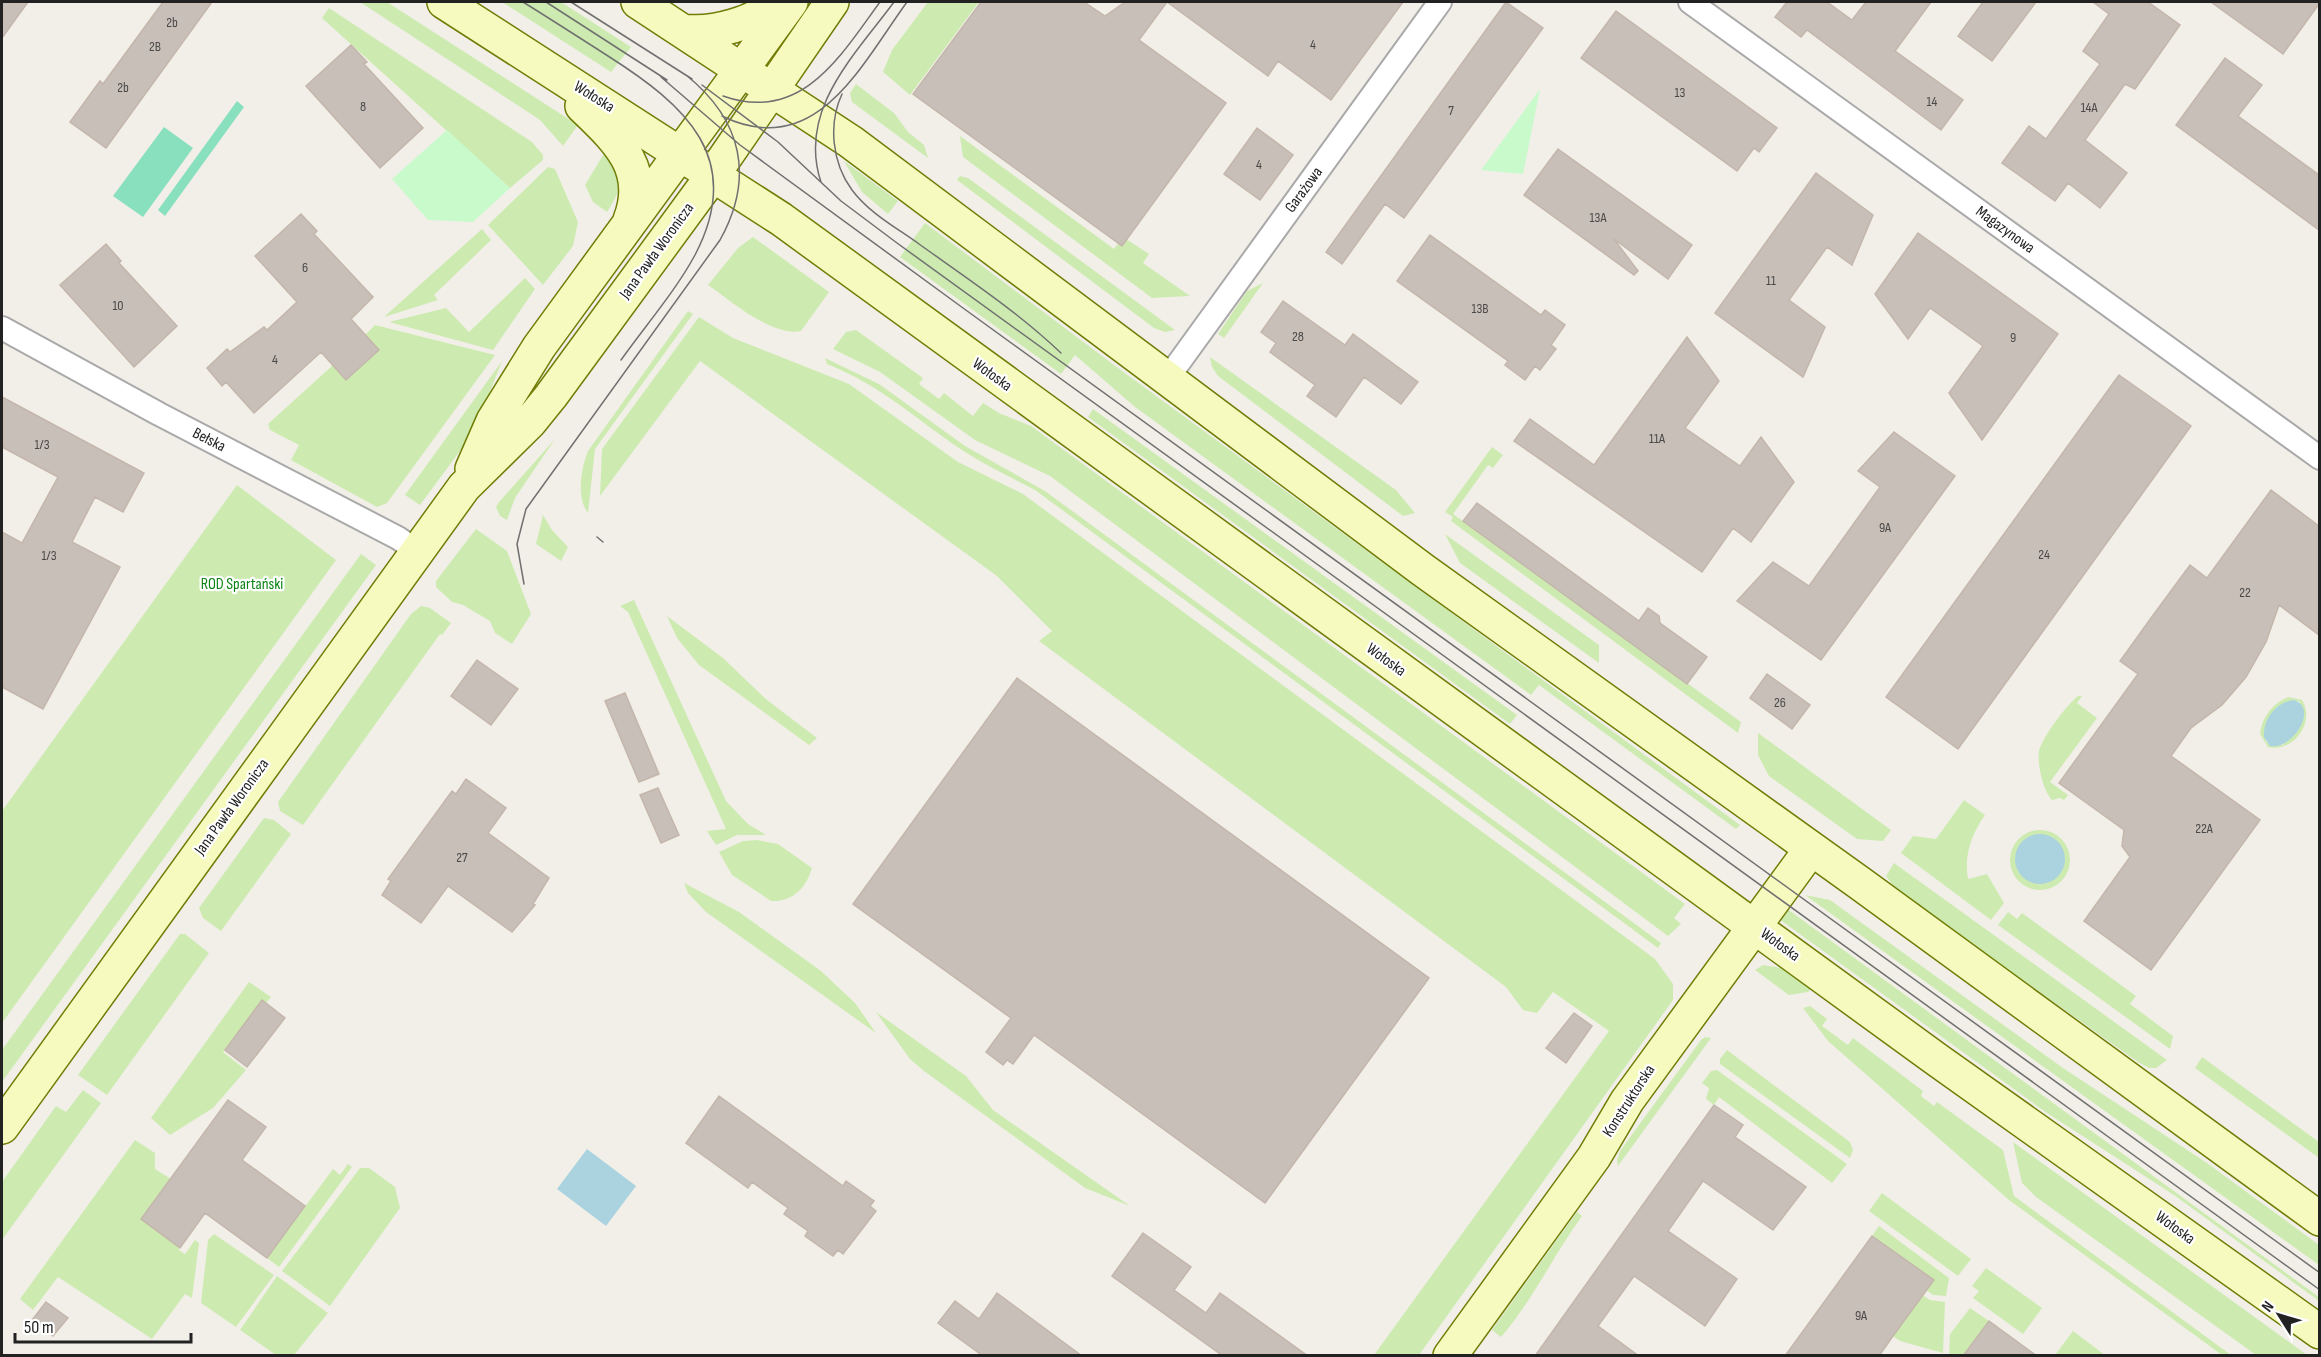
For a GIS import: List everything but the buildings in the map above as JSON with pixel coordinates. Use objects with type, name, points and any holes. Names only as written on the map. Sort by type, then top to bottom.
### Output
[{"type":"main road","name":"Wołoska","points":[[444,2],[781,219],[1754,926],[2319,1332]]},
{"type":"main road","points":[[638,2],[771,89],[914,188],[1423,570],[1811,849],[2319,1220]]},
{"type":"main road","points":[[683,31],[702,32],[733,25],[760,14],[778,2]]},
{"type":"main road","name":"Jana Pawła Woronicza","points":[[464,487],[494,421],[528,364],[791,2]]},
{"type":"main road","name":"Jana Pawła Woronicza","points":[[2,1127],[464,487],[541,409],[712,175],[832,2]]},
{"type":"main road","points":[[534,59],[623,148],[629,159],[635,186],[633,211],[628,225]]},
{"type":"main road","name":"Konstruktorska","points":[[1450,1356],[1594,1157],[1627,1101],[1811,849]]},
{"type":"street","name":"Garażowa","points":[[1167,379],[1440,2]]},
{"type":"street","name":"Magazynowa","points":[[1690,2],[2319,458]]},
{"type":"street","name":"Bełska","points":[[2,328],[159,414],[384,530],[417,551]]},
{"type":"green space","points":[[360,2],[387,2],[578,125],[563,146],[540,120]]},
{"type":"green space","points":[[502,2],[561,2],[631,47],[611,72]]},
{"type":"green space","points":[[928,2],[979,2],[910,95],[883,72],[892,50]]},
{"type":"green space","points":[[329,8],[532,142],[543,155],[543,160],[510,188],[322,18]]},
{"type":"green space","points":[[856,84],[894,113],[908,132],[924,145],[928,158],[852,102],[850,93]]},
{"type":"green space","points":[[1540,89],[1523,174],[1481,170]]},
{"type":"green space","points":[[237,101],[244,107],[165,216],[158,210]]},
{"type":"green space","points":[[164,127],[193,148],[143,217],[113,196]]},
{"type":"green space","points":[[447,130],[510,188],[473,222],[428,220],[392,179]]},
{"type":"green space","points":[[960,136],[1114,249],[1123,237],[1149,254],[1143,263],[1190,296],[1152,298],[963,157]]},
{"type":"green space","points":[[608,147],[616,165],[619,187],[607,212],[593,202],[585,185]]},
{"type":"green space","points":[[844,161],[898,201],[888,214],[862,192]]},
{"type":"green space","points":[[548,167],[555,169],[578,222],[573,246],[543,285],[488,225]]},
{"type":"green space","points":[[960,176],[968,178],[1175,330],[1165,332],[1154,328],[957,180]]},
{"type":"green space","points":[[925,223],[1114,365],[1740,825],[1736,829],[1539,685],[1531,695],[1135,407],[1075,355],[1061,374],[900,257]]},
{"type":"green space","points":[[482,229],[491,240],[434,295],[438,300],[384,317]]},
{"type":"green space","points":[[753,237],[829,292],[801,331],[777,329],[752,316],[708,285],[738,248]]},
{"type":"green space","points":[[525,278],[535,289],[493,350],[389,322],[446,308],[469,332]]},
{"type":"green space","points":[[1263,283],[1224,338],[1218,334],[1247,291]]},
{"type":"green space","points":[[688,311],[693,314],[595,449],[588,513],[582,499],[581,483],[588,451]]},
{"type":"green space","points":[[699,317],[733,338],[849,384],[958,462],[1023,494],[1655,959],[1673,984],[1673,1000],[1419,1355],[1374,1355],[1609,1031],[1553,992],[1537,1013],[1523,1010],[1506,987],[1039,641],[1052,631],[997,576],[700,361],[600,496],[602,449]]},
{"type":"green space","points":[[375,325],[495,355],[387,503],[377,507],[291,460],[299,445],[270,430],[268,424],[333,365],[346,380],[379,350],[365,335]]},
{"type":"green space","points":[[856,330],[923,378],[919,384],[939,399],[944,393],[973,416],[983,403],[999,413],[1031,426],[1685,904],[1674,918],[1681,924],[1668,936],[1050,476],[975,440],[880,372],[833,349],[846,332]]},
{"type":"green space","points":[[1210,357],[1396,490],[1415,513],[1403,516],[1218,376],[1212,367]]},
{"type":"green space","points":[[825,358],[879,384],[965,446],[1045,491],[1661,943],[1658,948],[1035,490],[971,455],[881,392],[827,364]]},
{"type":"green space","points":[[502,361],[474,432],[420,505],[405,495]]},
{"type":"green space","points":[[1093,409],[1517,715],[1510,724],[1088,417]]},
{"type":"green space","points":[[555,439],[515,498],[507,520],[500,516],[496,507],[499,502]]},
{"type":"green space","points":[[1492,447],[1503,455],[1493,468],[1488,465],[1453,514],[1741,722],[1738,733],[1451,521],[1453,517],[1445,512]]},
{"type":"green space","name":"ROD Spartański","points":[[237,485],[336,560],[2,1023],[2,811]]},
{"type":"green space","points":[[543,515],[552,530],[568,547],[561,561],[536,544]]},
{"type":"green space","points":[[476,529],[507,551],[531,614],[512,644],[495,633],[490,621],[463,605],[452,602],[436,587],[436,581]]},
{"type":"green space","points":[[1445,534],[1599,645],[1599,663],[1460,563]]},
{"type":"green space","points":[[361,554],[376,565],[2,1082],[2,1050]]},
{"type":"green space","points":[[634,600],[726,801],[748,824],[766,835],[737,835],[716,845],[707,831],[726,829],[628,612],[620,606]]},
{"type":"green space","points":[[421,606],[430,608],[451,623],[442,635],[440,634],[303,825],[280,811],[278,802],[411,614]]},
{"type":"green space","points":[[667,616],[723,658],[767,700],[817,738],[809,745],[699,665],[677,638]]},
{"type":"green space","points":[[2078,696],[2082,696],[2077,703],[2097,718],[2050,782],[2068,795],[2064,800],[2060,798],[2052,800],[2041,777],[2039,751],[2056,722]]},
{"type":"green space","points":[[2288,697],[2302,700],[2306,709],[2304,726],[2293,741],[2277,748],[2268,747],[2260,734],[2263,722],[2277,703]],"holes":[[[2294,700],[2300,702],[2299,728],[2283,745],[2267,743],[2265,729],[2270,715],[2287,702]]]},
{"type":"green space","points":[[1758,733],[1891,830],[1883,841],[1857,839],[1769,776],[1758,755]]},
{"type":"green space","points":[[1964,800],[1985,815],[1970,846],[1967,870],[1968,879],[1987,874],[2004,903],[1991,920],[1901,853],[1913,836],[1936,839]]},
{"type":"green space","points":[[264,818],[274,820],[291,834],[221,931],[203,918],[199,908]]},
{"type":"green space","points":[[2040,830],[2057,835],[2065,843],[2070,860],[2065,877],[2057,885],[2040,890],[2023,885],[2015,877],[2010,860],[2015,843],[2023,835]]},
{"type":"green space","points":[[757,840],[778,844],[812,868],[806,882],[798,892],[786,899],[771,901],[732,875],[719,852],[743,841]]},
{"type":"green space","points":[[1894,863],[2167,1060],[2156,1068],[2149,1068],[2138,1062],[1897,891],[1886,876]]},
{"type":"green space","points":[[684,883],[739,912],[821,971],[855,1003],[876,1033],[706,912],[688,893]]},
{"type":"green space","points":[[1805,895],[1830,900],[2063,1068],[2207,1163],[2319,1245],[2319,1265]]},
{"type":"green space","points":[[1786,908],[2319,1297],[2319,1301],[2174,1195],[2047,1113],[1779,919]]},
{"type":"green space","points":[[2008,912],[2017,919],[2022,913],[2136,996],[2130,1004],[2173,1036],[2170,1049],[1998,925]]},
{"type":"green space","points":[[180,934],[185,934],[209,953],[107,1095],[78,1075]]},
{"type":"green space","points":[[1763,965],[1781,968],[1811,989],[1808,992],[1789,995],[1755,970]]},
{"type":"green space","points":[[249,982],[271,997],[266,1003],[262,1001],[223,1052],[246,1070],[213,1108],[170,1135],[151,1118]]},
{"type":"green space","points":[[1810,1006],[1827,1019],[1822,1026],[1848,1045],[1853,1038],[1923,1091],[1921,1096],[1934,1106],[1937,1102],[2003,1150],[2014,1196],[2231,1355],[2222,1355],[2009,1200],[1828,1041],[1803,1008]]},
{"type":"green space","points":[[876,1012],[966,1076],[993,1110],[1130,1206],[1085,1188],[924,1071],[910,1059]]},
{"type":"green space","points":[[1705,1037],[1711,1038],[1618,1166],[1620,1151]]},
{"type":"green space","points":[[1727,1050],[1850,1142],[1853,1150],[1850,1158],[1720,1064],[1720,1059]]},
{"type":"green space","points":[[2202,1057],[2319,1142],[2319,1158],[2195,1068]]},
{"type":"green space","points":[[1717,1070],[1847,1164],[1832,1183],[1719,1097],[1714,1105],[1706,1099],[1709,1088],[1702,1083],[1711,1071]]},
{"type":"green space","points":[[83,1090],[101,1103],[2,1240],[2,1182],[56,1106],[66,1112]]},
{"type":"green space","points":[[135,1140],[155,1153],[155,1169],[171,1179],[179,1250],[185,1254],[195,1240],[199,1243],[192,1298],[185,1294],[152,1339],[58,1277],[33,1310],[20,1299]]},
{"type":"green space","points":[[2013,1142],[2307,1355],[2256,1355],[2036,1197],[2022,1183]]},
{"type":"green space","points":[[348,1164],[352,1167],[279,1267],[267,1258],[333,1169],[340,1175]]},
{"type":"green space","points":[[360,1168],[369,1168],[395,1187],[400,1208],[330,1306],[282,1271]]},
{"type":"green space","points":[[1882,1193],[1971,1259],[1958,1276],[1869,1211]]},
{"type":"green space","points":[[1577,1212],[1582,1216],[1523,1308],[1501,1337],[1492,1330]]},
{"type":"green space","points":[[1879,1226],[1949,1278],[1946,1296],[1933,1295],[1926,1290],[1933,1280],[1872,1236]]},
{"type":"green space","points":[[214,1234],[274,1275],[236,1327],[201,1303],[208,1240]]},
{"type":"green space","points":[[1986,1268],[2042,1308],[2023,1334],[1973,1298],[1979,1291],[1972,1286]]},
{"type":"green space","points":[[277,1276],[328,1313],[294,1355],[276,1355],[240,1330]]},
{"type":"green space","points":[[1922,1295],[1930,1300],[1945,1302],[1943,1353],[1900,1341],[1893,1336]]},
{"type":"green space","points":[[1970,1308],[1989,1321],[1965,1353],[1967,1355],[1949,1356],[1950,1334]]},
{"type":"green space","points":[[2073,1331],[2105,1355],[2055,1355]]},
{"type":"water","points":[[2294,700],[2301,704],[2304,711],[2300,728],[2287,742],[2279,746],[2270,746],[2264,737],[2268,718],[2276,708]]},
{"type":"water","points":[[2035,834],[2045,834],[2058,841],[2065,854],[2065,864],[2058,877],[2045,884],[2035,884],[2026,880],[2019,873],[2015,864],[2015,854],[2019,845],[2026,838]]},
{"type":"water","points":[[587,1149],[636,1186],[606,1226],[557,1189]]},
{"type":"tram line","points":[[523,2],[608,56],[661,94],[683,115],[700,138],[710,162],[714,190],[709,221],[695,255],[669,296],[621,360]]},
{"type":"tram line","points":[[546,2],[667,80]]},
{"type":"tram line","points":[[571,2],[692,79]]},
{"type":"tram line","points":[[723,96],[751,102],[775,101],[797,93],[834,62],[880,2]]},
{"type":"tram line","points":[[821,182],[816,156],[817,131],[823,107],[847,63],[894,2]]},
{"type":"tram line","points":[[722,116],[755,127],[784,126],[810,117],[832,100],[853,78],[907,2]]},
{"type":"tram line","points":[[524,584],[517,544],[526,509],[720,240],[731,217],[737,194],[739,172],[737,151],[731,130],[705,92],[686,75]]},
{"type":"tram line","points":[[661,77],[740,145],[2320,1290]]},
{"type":"tram line","points":[[702,85],[778,142],[841,201],[897,243],[2320,1273]]},
{"type":"tram line","points":[[842,94],[835,118],[834,143],[840,168],[852,190],[884,220],[1010,310],[1061,353]]},
{"type":"tram line","points":[[597,537],[603,542]]}]
